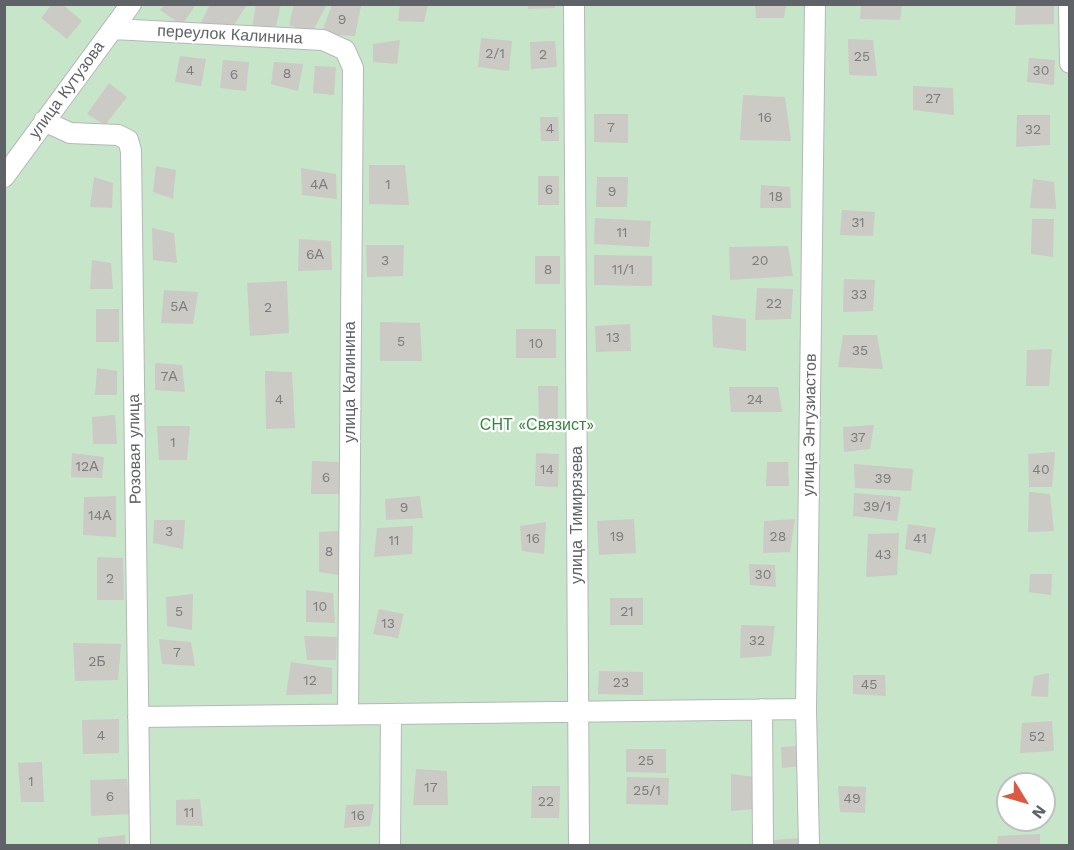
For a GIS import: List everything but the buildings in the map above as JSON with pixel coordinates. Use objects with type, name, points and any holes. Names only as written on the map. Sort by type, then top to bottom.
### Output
[{"type":"street","name":"улица Кутузова","points":[[4,177],[131,4]]},
{"type":"street","name":"улица Тимирязева","points":[[574,4],[579,846]]},
{"type":"street","name":"улица Энтузиастов","points":[[809,846],[807,709],[815,4]]},
{"type":"street","points":[[1069,4],[1070,63]]},
{"type":"street","name":"переулок Калинина","points":[[113,29],[323,40],[345,50]]},
{"type":"street","name":"улица Калинина","points":[[345,50],[353,68],[348,714]]},
{"type":"street","name":"Розовая улица","points":[[44,122],[70,133],[118,135],[128,140],[131,151],[140,846]]},
{"type":"street","points":[[762,709],[763,846]]},
{"type":"street","points":[[138,717],[807,709]]},
{"type":"street","points":[[390,846],[391,714]]},
{"type":"green space","name":"СНТ «Связист»","points":[[5,5],[1069,5],[1069,845],[5,846]]}]
